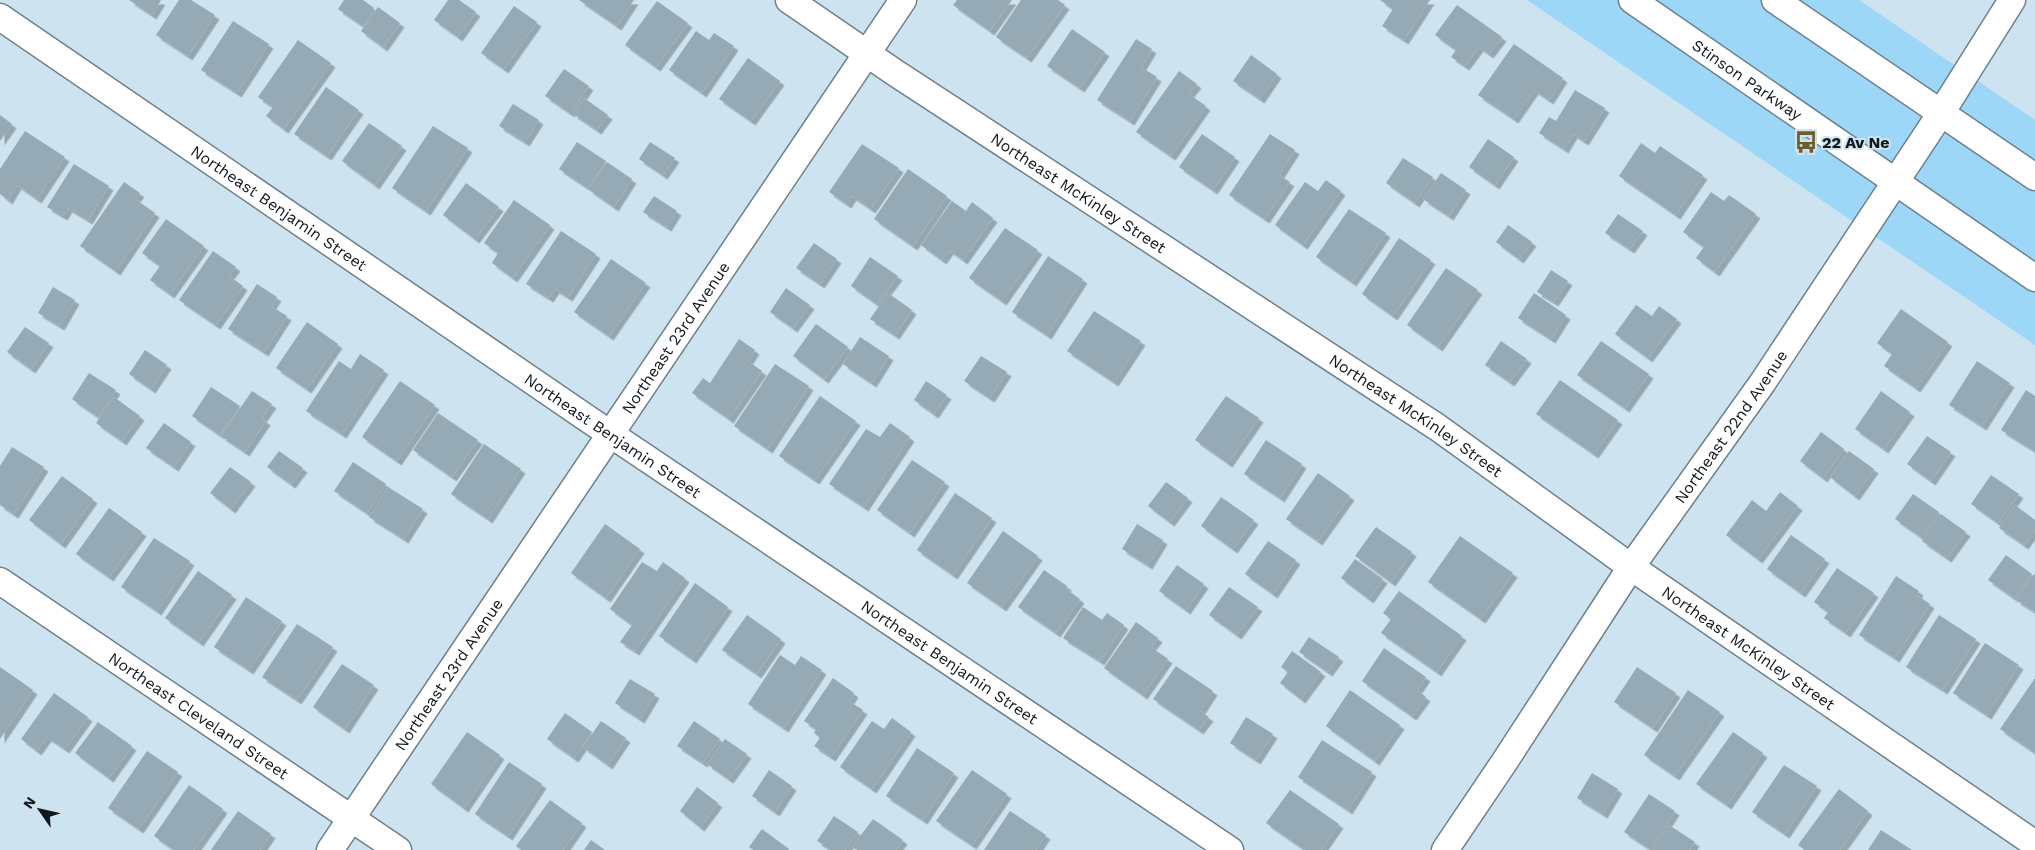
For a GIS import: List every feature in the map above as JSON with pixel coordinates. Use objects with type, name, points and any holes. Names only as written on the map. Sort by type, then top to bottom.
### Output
[{"type":"street","name":"Northeast McKinley Street","points":[[789,0],[867,54],[1437,427],[1632,567],[2035,844]]},
{"type":"street","name":"Northeast 23rd Avenue","points":[[330,850],[903,0]]},
{"type":"street","name":"Stinson Parkway","points":[[1632,0],[2035,278]]},
{"type":"street","points":[[1776,0],[2035,177]]},
{"type":"street","name":"Northeast 22nd Avenue","points":[[1444,850],[1505,761],[1632,567],[1763,382],[1941,113],[2012,0]]},
{"type":"street","name":"Northeast Benjamin Street","points":[[0,17],[610,433],[1230,850]]},
{"type":"street","name":"Northeast Cleveland Street","points":[[0,581],[398,850]]},
{"type":"shaded area","points":[[1527,0],[1859,0],[2035,120],[2035,345]]},
{"type":"building","points":[[129,0],[161,0],[152,15]]},
{"type":"building","points":[[179,0],[191,0],[215,15],[188,56],[156,35]]},
{"type":"building","points":[[344,0],[363,0],[374,8],[363,26],[338,9]]},
{"type":"building","points":[[448,0],[459,0],[476,12],[458,37],[434,20]]},
{"type":"building","points":[[579,0],[634,0],[617,26]]},
{"type":"building","points":[[957,0],[1012,0],[990,31],[953,5]]},
{"type":"building","points":[[1021,0],[1058,0],[1065,5],[1027,58],[996,37]]},
{"type":"building","points":[[1380,0],[1430,0],[1404,40],[1382,26],[1393,9]]},
{"type":"building","points":[[657,1],[688,23],[656,67],[625,45]]},
{"type":"building","points":[[1457,5],[1502,37],[1489,54],[1479,47],[1465,66],[1451,57],[1456,50],[1435,35]]},
{"type":"building","points":[[514,6],[537,22],[504,69],[481,53]]},
{"type":"building","points":[[378,7],[400,23],[383,47],[361,31]]},
{"type":"building","points":[[233,21],[269,44],[237,93],[201,70]]},
{"type":"building","points":[[1072,29],[1105,52],[1080,88],[1047,66]]},
{"type":"building","points":[[696,31],[709,40],[714,33],[734,46],[702,93],[669,70]]},
{"type":"building","points":[[1136,39],[1152,49],[1141,67],[1157,77],[1130,121],[1097,100]]},
{"type":"building","points":[[298,40],[331,63],[284,129],[266,116],[273,107],[258,97]]},
{"type":"building","points":[[1514,44],[1563,78],[1549,100],[1534,90],[1514,119],[1478,95]]},
{"type":"building","points":[[1251,55],[1277,74],[1260,99],[1233,81]]},
{"type":"building","points":[[748,58],[780,81],[751,121],[719,99]]},
{"type":"building","points":[[564,69],[589,86],[570,113],[545,96]]},
{"type":"building","points":[[1179,71],[1197,84],[1189,94],[1206,106],[1171,156],[1136,132]]},
{"type":"building","points":[[326,87],[359,110],[327,156],[294,134]]},
{"type":"building","points":[[1575,90],[1605,108],[1584,141],[1573,134],[1564,149],[1539,133],[1549,117],[1556,121]]},
{"type":"building","points":[[584,98],[608,115],[597,130],[573,114]]},
{"type":"building","points":[[513,104],[539,120],[525,142],[499,126]]},
{"type":"building","points":[[0,115],[12,124],[0,141]]},
{"type":"building","points":[[369,123],[402,146],[375,185],[342,161]]},
{"type":"building","points":[[433,126],[468,148],[426,211],[392,188]]},
{"type":"building","points":[[25,131],[65,157],[37,199],[17,185],[8,200],[0,194],[0,169]]},
{"type":"building","points":[[1202,134],[1235,157],[1213,190],[1179,167]]},
{"type":"building","points":[[1270,134],[1295,150],[1279,175],[1290,182],[1265,219],[1229,195]]},
{"type":"building","points":[[1488,139],[1514,157],[1495,185],[1469,167]]},
{"type":"building","points":[[577,142],[606,161],[588,188],[559,169]]},
{"type":"building","points":[[650,142],[675,158],[663,175],[639,159]]},
{"type":"building","points":[[1641,143],[1655,153],[1660,146],[1703,175],[1676,215],[1619,176]]},
{"type":"building","points":[[862,144],[899,168],[871,209],[852,196],[847,204],[829,192]]},
{"type":"building","points":[[1403,158],[1433,177],[1415,203],[1386,183]]},
{"type":"building","points":[[607,162],[632,179],[614,207],[588,189]]},
{"type":"building","points":[[74,164],[109,186],[88,220],[68,208],[63,216],[47,207]]},
{"type":"building","points":[[908,169],[947,196],[913,246],[874,219]]},
{"type":"building","points":[[1441,173],[1466,190],[1449,216],[1423,199]]},
{"type":"building","points":[[1326,180],[1341,191],[1303,245],[1275,225],[1305,182],[1318,191]]},
{"type":"building","points":[[124,182],[140,193],[135,199],[155,213],[116,271],[80,246]]},
{"type":"building","points":[[466,183],[499,207],[475,239],[443,215]]},
{"type":"building","points":[[1711,192],[1724,201],[1729,195],[1756,214],[1715,272],[1696,258],[1704,247],[1683,232]]},
{"type":"building","points":[[654,196],[677,211],[667,227],[643,212]]},
{"type":"building","points":[[514,200],[550,225],[513,278],[492,263],[498,253],[484,243]]},
{"type":"building","points":[[952,201],[966,211],[972,202],[993,218],[963,260],[949,250],[942,260],[921,245]]},
{"type":"building","points":[[1349,209],[1386,233],[1352,282],[1316,257]]},
{"type":"building","points":[[1618,214],[1643,231],[1630,249],[1605,233]]},
{"type":"building","points":[[166,219],[204,246],[170,294],[150,280],[160,266],[142,253]]},
{"type":"building","points":[[1508,225],[1532,242],[1519,259],[1496,242]]},
{"type":"building","points":[[1005,228],[1038,250],[1002,301],[969,278]]},
{"type":"building","points":[[561,231],[596,254],[568,297],[555,289],[549,298],[526,284]]},
{"type":"building","points":[[1399,238],[1431,260],[1393,316],[1362,294]]},
{"type":"building","points":[[814,243],[837,259],[820,284],[796,268]]},
{"type":"building","points":[[213,251],[236,267],[229,276],[243,286],[216,325],[179,300]]},
{"type":"building","points":[[1048,256],[1083,279],[1047,335],[1012,312]]},
{"type":"building","points":[[870,257],[898,276],[877,304],[851,286]]},
{"type":"building","points":[[611,259],[646,283],[609,336],[574,312]]},
{"type":"building","points":[[1446,268],[1478,290],[1438,347],[1407,325]]},
{"type":"building","points":[[1551,270],[1568,281],[1554,302],[1537,292]]},
{"type":"building","points":[[257,284],[277,297],[271,306],[287,316],[264,352],[228,329]]},
{"type":"building","points":[[53,287],[75,300],[60,326],[38,313]]},
{"type":"building","points":[[786,288],[810,305],[793,328],[770,312]]},
{"type":"building","points":[[888,293],[912,310],[895,335],[870,319]]},
{"type":"building","points":[[1534,293],[1566,315],[1551,339],[1518,318]]},
{"type":"building","points":[[1636,305],[1652,316],[1659,306],[1677,319],[1648,358],[1615,334]]},
{"type":"building","points":[[1901,309],[1948,342],[1916,388],[1884,366],[1892,354],[1877,343]]},
{"type":"building","points":[[1094,311],[1141,341],[1114,382],[1067,351]]},
{"type":"building","points":[[307,322],[338,344],[307,389],[276,368]]},
{"type":"building","points":[[816,324],[848,347],[824,379],[793,356]]},
{"type":"building","points":[[25,327],[49,343],[31,369],[7,352]]},
{"type":"building","points":[[860,337],[889,356],[872,383],[843,364]]},
{"type":"building","points":[[739,339],[755,350],[748,361],[762,371],[729,419],[692,393],[703,378],[710,383]]},
{"type":"building","points":[[1501,341],[1527,359],[1510,382],[1485,365]]},
{"type":"building","points":[[1601,341],[1649,374],[1625,408],[1577,375]]},
{"type":"building","points":[[145,350],[167,365],[151,389],[129,374]]},
{"type":"building","points":[[360,354],[384,370],[342,434],[306,411],[339,361],[351,369]]},
{"type":"building","points":[[981,356],[1007,372],[990,398],[964,381]]},
{"type":"building","points":[[1977,361],[2010,383],[1982,426],[1949,405]]},
{"type":"building","points":[[775,364],[809,386],[768,449],[734,426]]},
{"type":"building","points":[[89,373],[116,390],[98,417],[72,399]]},
{"type":"building","points":[[1560,380],[1618,420],[1594,454],[1536,414]]},
{"type":"building","points":[[400,381],[435,405],[397,461],[362,437]]},
{"type":"building","points":[[926,381],[947,395],[934,414],[914,400]]},
{"type":"building","points":[[211,387],[240,406],[220,435],[192,416]]},
{"type":"building","points":[[2026,390],[2035,396],[2035,451],[2001,430]]},
{"type":"building","points":[[252,391],[272,404],[262,418],[266,421],[245,452],[221,436]]},
{"type":"building","points":[[1881,391],[1910,412],[1884,449],[1855,429]]},
{"type":"building","points":[[820,396],[856,421],[815,480],[779,456]]},
{"type":"building","points":[[1226,396],[1259,418],[1228,463],[1195,440]]},
{"type":"building","points":[[114,397],[140,416],[122,441],[96,423]]},
{"type":"building","points":[[438,413],[478,440],[452,477],[413,450]]},
{"type":"building","points":[[164,423],[191,442],[174,467],[146,448]]},
{"type":"building","points":[[890,423],[910,437],[864,507],[829,484],[866,429],[880,437]]},
{"type":"building","points":[[1821,432],[1844,449],[1823,478],[1800,461]]},
{"type":"building","points":[[1927,436],[1951,452],[1931,481],[1907,464]]},
{"type":"building","points":[[1266,440],[1302,464],[1280,498],[1244,474]]},
{"type":"building","points":[[484,444],[521,469],[488,519],[451,494]]},
{"type":"building","points":[[12,447],[44,467],[14,514],[0,505],[0,466]]},
{"type":"building","points":[[279,451],[303,468],[291,484],[267,467]]},
{"type":"building","points":[[1849,451],[1874,469],[1855,496],[1830,477]]},
{"type":"building","points":[[912,460],[945,482],[910,533],[877,510]]},
{"type":"building","points":[[353,462],[386,484],[367,513],[334,491]]},
{"type":"building","points":[[230,467],[251,482],[231,509],[210,493]]},
{"type":"building","points":[[1318,473],[1350,496],[1318,541],[1286,519]]},
{"type":"building","points":[[1991,475],[2019,494],[1998,523],[1971,504]]},
{"type":"building","points":[[62,476],[93,499],[61,544],[29,520]]},
{"type":"building","points":[[1166,482],[1188,498],[1170,522],[1148,506]]},
{"type":"building","points":[[388,487],[423,509],[404,539],[369,517]]},
{"type":"building","points":[[1780,492],[1798,506],[1758,559],[1726,535],[1752,500],[1766,511]]},
{"type":"building","points":[[955,493],[992,518],[953,575],[917,550]]},
{"type":"building","points":[[1913,494],[1939,512],[1921,537],[1895,519]]},
{"type":"building","points":[[1221,497],[1254,520],[1233,549],[1201,526]]},
{"type":"building","points":[[2015,505],[2035,520],[2035,530],[2024,545],[1999,528]]},
{"type":"building","points":[[109,508],[142,532],[109,577],[76,554]]},
{"type":"building","points":[[1941,514],[1966,532],[1947,558],[1922,541]]},
{"type":"building","points":[[605,524],[640,549],[606,598],[571,573]]},
{"type":"building","points":[[1137,524],[1163,540],[1148,565],[1122,549]]},
{"type":"building","points":[[1376,527],[1412,552],[1391,582],[1355,556]]},
{"type":"building","points":[[1003,531],[1038,556],[1002,607],[967,583]]},
{"type":"building","points":[[1791,535],[1825,559],[1801,593],[1767,569]]},
{"type":"building","points":[[1460,536],[1513,573],[1481,619],[1428,582]]},
{"type":"building","points":[[154,538],[190,561],[157,611],[121,587]]},
{"type":"building","points":[[1268,541],[1296,560],[1273,594],[1245,574]]},
{"type":"building","points":[[2006,555],[2032,574],[2014,598],[1988,580]]},
{"type":"building","points":[[1355,559],[1383,579],[1369,599],[1341,578]]},
{"type":"building","points":[[642,562],[657,571],[663,562],[685,578],[635,651],[620,642],[632,625],[610,609]]},
{"type":"building","points":[[1177,565],[1204,584],[1186,610],[1159,591]]},
{"type":"building","points":[[1837,568],[1874,593],[1846,633],[1824,618],[1828,612],[1814,602]]},
{"type":"building","points":[[1044,570],[1067,586],[1066,589],[1080,599],[1056,633],[1018,607]]},
{"type":"building","points":[[198,571],[232,595],[199,642],[165,618]]},
{"type":"building","points":[[2035,575],[2035,612],[2016,600]]},
{"type":"building","points":[[1896,576],[1919,591],[1917,595],[1930,604],[1895,658],[1859,635]]},
{"type":"building","points":[[695,583],[728,607],[692,659],[659,636]]},
{"type":"building","points":[[1229,587],[1258,607],[1237,635],[1209,615]]},
{"type":"building","points":[[1399,591],[1462,636],[1437,672],[1381,633],[1391,619],[1383,613]]},
{"type":"building","points":[[246,597],[282,621],[249,670],[214,647]]},
{"type":"building","points":[[1083,607],[1102,620],[1107,613],[1124,625],[1100,661],[1063,638]]},
{"type":"building","points":[[747,615],[781,639],[757,674],[722,650]]},
{"type":"building","points":[[1939,615],[1976,639],[1943,690],[1906,667]]},
{"type":"building","points":[[1136,622],[1158,638],[1151,647],[1168,659],[1143,695],[1104,668]]},
{"type":"building","points":[[297,624],[333,647],[297,700],[262,677]]},
{"type":"building","points":[[1309,637],[1339,657],[1328,672],[1299,652]]},
{"type":"building","points":[[1985,643],[2019,665],[1987,715],[1953,693]]},
{"type":"building","points":[[1384,648],[1426,677],[1417,690],[1426,697],[1412,716],[1362,681]]},
{"type":"building","points":[[1292,651],[1321,672],[1301,699],[1280,683],[1288,672],[1281,667]]},
{"type":"building","points":[[780,655],[795,665],[801,656],[822,670],[784,728],[748,704]]},
{"type":"building","points":[[342,664],[374,685],[345,729],[313,707]]},
{"type":"building","points":[[1176,666],[1213,691],[1200,711],[1209,717],[1199,730],[1153,699]]},
{"type":"building","points":[[0,667],[33,690],[0,739]]},
{"type":"building","points":[[1637,667],[1676,693],[1653,728],[1614,702]]},
{"type":"building","points":[[833,678],[854,693],[849,701],[863,710],[831,757],[814,746],[820,738],[814,733],[816,729],[804,721]]},
{"type":"building","points":[[2035,678],[2035,753],[2000,729]]},
{"type":"building","points":[[630,679],[655,694],[640,719],[615,703]]},
{"type":"building","points":[[1350,690],[1400,725],[1375,761],[1326,726]]},
{"type":"building","points":[[1688,690],[1720,712],[1675,776],[1644,755]]},
{"type":"building","points":[[54,693],[88,717],[65,749],[47,737],[37,751],[21,739]]},
{"type":"building","points":[[565,713],[592,732],[574,758],[547,739]]},
{"type":"building","points":[[1246,717],[1273,734],[1256,760],[1230,743]]},
{"type":"building","points":[[892,718],[911,732],[872,789],[840,767],[872,721],[884,729]]},
{"type":"building","points":[[601,721],[626,738],[608,765],[583,747]]},
{"type":"building","points":[[694,721],[720,739],[703,763],[677,746]]},
{"type":"building","points":[[98,722],[132,746],[109,778],[75,753]]},
{"type":"building","points":[[467,732],[500,755],[464,808],[431,784]]},
{"type":"building","points":[[1733,732],[1763,753],[1727,805],[1696,784]]},
{"type":"building","points":[[725,739],[747,754],[729,779],[707,764]]},
{"type":"building","points":[[1322,740],[1372,772],[1348,810],[1298,777]]},
{"type":"building","points":[[917,748],[954,773],[923,820],[886,796]]},
{"type":"building","points":[[147,751],[178,772],[139,829],[108,808]]},
{"type":"building","points":[[509,762],[542,784],[508,836],[475,814]]},
{"type":"building","points":[[1784,765],[1817,786],[1785,834],[1752,812]]},
{"type":"building","points":[[769,770],[792,786],[775,812],[752,796]]},
{"type":"building","points":[[972,770],[1007,794],[972,845],[936,821]]},
{"type":"building","points":[[1592,773],[1618,789],[1603,814],[1577,798]]},
{"type":"building","points":[[189,785],[223,809],[194,850],[174,850],[154,836]]},
{"type":"building","points":[[697,787],[718,803],[700,827],[680,811]]},
{"type":"building","points":[[1839,789],[1868,811],[1840,850],[1805,850],[1798,845]]},
{"type":"building","points":[[1290,790],[1339,824],[1321,850],[1305,850],[1266,823]]},
{"type":"building","points":[[1649,794],[1675,811],[1650,849],[1624,832]]},
{"type":"building","points":[[550,800],[582,823],[563,850],[521,850],[516,846]]},
{"type":"building","points":[[238,811],[271,834],[260,850],[211,850]]},
{"type":"building","points":[[1010,811],[1046,835],[1036,850],[984,850]]},
{"type":"building","points":[[834,816],[858,832],[845,850],[831,850],[817,841]]},
{"type":"building","points":[[873,819],[903,840],[896,850],[857,850],[852,847]]},
{"type":"building","points":[[1669,825],[1695,842],[1690,850],[1653,850]]},
{"type":"building","points":[[762,829],[789,849],[753,850],[749,847]]},
{"type":"building","points":[[1881,830],[1912,850],[1868,850]]},
{"type":"building","points":[[591,840],[605,850],[584,850]]},
{"type":"place","name":"22 Av Ne","points":[[1806,142]]}]
